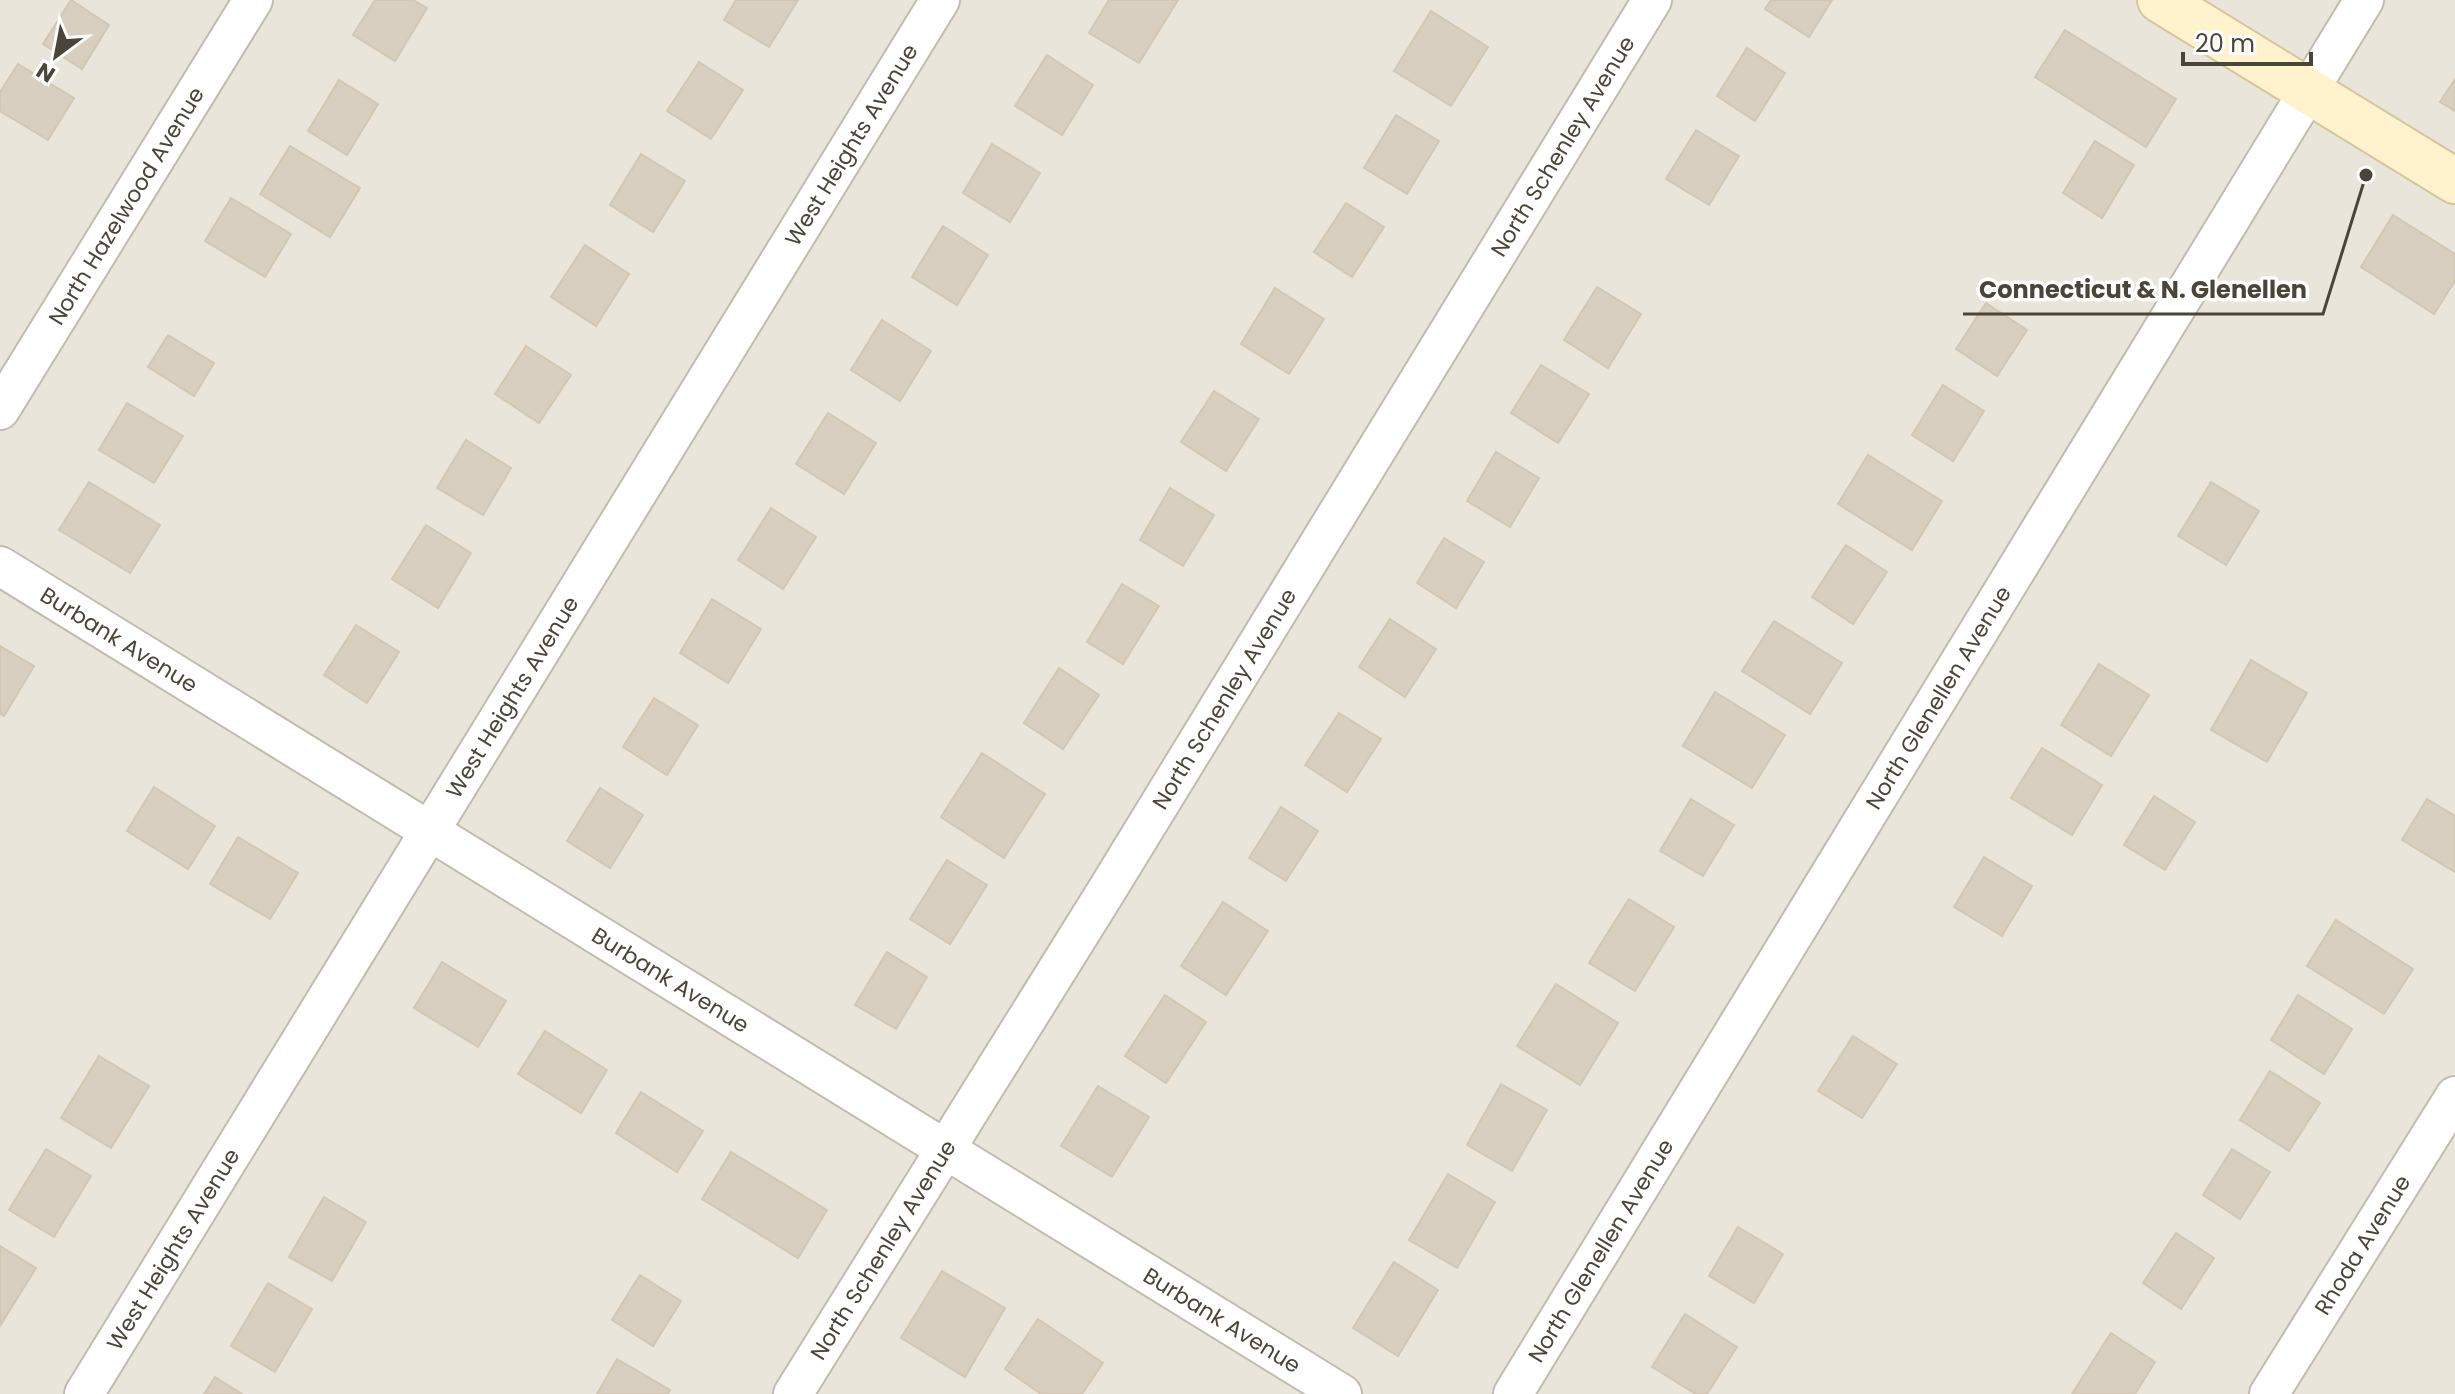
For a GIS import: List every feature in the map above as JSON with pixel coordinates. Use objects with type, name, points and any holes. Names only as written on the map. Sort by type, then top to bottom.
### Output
[{"type":"street","name":"North Hazelwood Avenue","points":[[0,410],[253,0]]},
{"type":"street","name":"West Heights Avenue","points":[[84,1394],[940,0]]},
{"type":"street","name":"North Schenley Avenue","points":[[793,1394],[1652,0]]},
{"type":"street","points":[[2160,0],[2455,181]]},
{"type":"street","name":"North Glenellen Avenue","points":[[1513,1394],[2364,0]]},
{"type":"street","name":"Burbank Avenue","points":[[0,566],[1342,1394]]},
{"type":"street","name":"Rhoda Avenue","points":[[2269,1394],[2455,1096]]},
{"type":"shaded area","points":[[0,0],[2455,0],[2455,1394],[0,1394]]},
{"type":"building","points":[[71,0],[109,25],[82,69],[43,44]]},
{"type":"building","points":[[375,0],[413,0],[427,8],[395,61],[353,35]]},
{"type":"building","points":[[736,0],[798,0],[769,47],[724,20]]},
{"type":"building","points":[[1109,0],[1178,0],[1139,63],[1089,33]]},
{"type":"building","points":[[1771,0],[1832,0],[1809,37],[1765,9]]},
{"type":"building","points":[[1431,11],[1488,47],[1451,106],[1394,71]]},
{"type":"building","points":[[2065,30],[2176,99],[2146,147],[2035,77]]},
{"type":"building","points":[[1747,48],[1785,73],[1755,121],[1717,96]]},
{"type":"building","points":[[1047,55],[1093,85],[1062,135],[1015,106]]},
{"type":"building","points":[[699,62],[743,90],[711,139],[667,111]]},
{"type":"building","points":[[18,64],[74,98],[48,140],[0,111],[0,92]]},
{"type":"building","points":[[2455,79],[2455,111],[2440,102]]},
{"type":"building","points":[[339,80],[378,104],[347,155],[308,131]]},
{"type":"building","points":[[1396,115],[1439,141],[1407,194],[1364,168]]},
{"type":"building","points":[[1696,130],[1739,156],[1709,205],[1666,179]]},
{"type":"building","points":[[2095,141],[2134,165],[2102,218],[2063,193]]},
{"type":"building","points":[[992,144],[1040,173],[1010,222],[963,193]]},
{"type":"building","points":[[290,146],[360,188],[330,237],[260,194]]},
{"type":"building","points":[[641,154],[685,181],[653,232],[610,205]]},
{"type":"building","points":[[231,198],[291,234],[265,277],[205,241]]},
{"type":"building","points":[[1346,203],[1384,227],[1352,277],[1314,252]]},
{"type":"building","points":[[2393,215],[2455,254],[2455,281],[2434,314],[2361,267]]},
{"type":"building","points":[[943,226],[988,255],[957,305],[912,277]]},
{"type":"building","points":[[585,245],[629,274],[596,326],[551,297]]},
{"type":"building","points":[[1597,287],[1641,314],[1608,368],[1564,340]]},
{"type":"building","points":[[1275,288],[1324,319],[1289,374],[1241,344]]},
{"type":"building","points":[[1986,303],[2027,330],[1997,376],[1956,349]]},
{"type":"building","points":[[882,320],[931,351],[900,401],[851,370]]},
{"type":"building","points":[[168,335],[214,363],[194,396],[148,367]]},
{"type":"building","points":[[526,346],[571,375],[539,423],[495,394]]},
{"type":"building","points":[[1541,365],[1589,394],[1558,443],[1511,413]]},
{"type":"building","points":[[1943,385],[1984,411],[1953,461],[1912,435]]},
{"type":"building","points":[[1214,391],[1259,419],[1226,471],[1181,442]]},
{"type":"building","points":[[127,403],[183,436],[154,483],[99,450]]},
{"type":"building","points":[[828,413],[876,443],[844,494],[796,464]]},
{"type":"building","points":[[466,440],[511,468],[483,515],[437,488]]},
{"type":"building","points":[[1496,452],[1539,478],[1510,527],[1467,501]]},
{"type":"building","points":[[1868,455],[1942,501],[1912,550],[1838,504]]},
{"type":"building","points":[[89,482],[160,525],[130,573],[59,530]]},
{"type":"building","points":[[2211,482],[2259,511],[2226,565],[2178,536]]},
{"type":"building","points":[[1170,488],[1214,515],[1183,566],[1140,540]]},
{"type":"building","points":[[771,508],[816,537],[783,589],[738,560]]},
{"type":"building","points":[[426,525],[471,553],[438,608],[392,579]]},
{"type":"building","points":[[1444,538],[1484,562],[1456,608],[1417,583]]},
{"type":"building","points":[[1846,545],[1887,572],[1853,624],[1812,597]]},
{"type":"building","points":[[1122,584],[1159,606],[1123,664],[1087,642]]},
{"type":"building","points":[[712,599],[761,629],[728,683],[680,653]]},
{"type":"building","points":[[1390,619],[1436,649],[1405,697],[1359,667]]},
{"type":"building","points":[[1774,621],[1842,663],[1810,714],[1742,671]]},
{"type":"building","points":[[356,625],[399,652],[367,703],[324,675]]},
{"type":"building","points":[[0,646],[34,666],[4,716],[0,714]]},
{"type":"building","points":[[2251,660],[2307,693],[2267,762],[2211,730]]},
{"type":"building","points":[[2099,664],[2149,695],[2111,756],[2061,725]]},
{"type":"building","points":[[1059,668],[1099,695],[1063,749],[1024,723]]},
{"type":"building","points":[[1715,692],[1785,735],[1752,788],[1683,746]]},
{"type":"building","points":[[654,698],[698,725],[667,775],[623,747]]},
{"type":"building","points":[[1339,713],[1381,739],[1347,792],[1305,765]]},
{"type":"building","points":[[2042,748],[2102,785],[2072,835],[2011,798]]},
{"type":"building","points":[[982,753],[1045,794],[1004,858],[941,817]]},
{"type":"building","points":[[154,787],[215,826],[188,869],[127,831]]},
{"type":"building","points":[[600,788],[643,815],[610,868],[567,841]]},
{"type":"building","points":[[2154,796],[2195,822],[2165,870],[2124,845]]},
{"type":"building","points":[[1691,799],[1734,825],[1703,876],[1660,851]]},
{"type":"building","points":[[2427,799],[2455,816],[2455,872],[2402,840]]},
{"type":"building","points":[[1281,807],[1318,831],[1286,881],[1249,858]]},
{"type":"building","points":[[238,837],[298,873],[270,919],[210,884]]},
{"type":"building","points":[[1984,857],[2032,886],[2002,936],[1954,907]]},
{"type":"building","points":[[947,860],[987,885],[950,944],[910,919]]},
{"type":"building","points":[[1629,899],[1674,927],[1635,991],[1589,963]]},
{"type":"building","points":[[1223,902],[1268,931],[1226,995],[1181,966]]},
{"type":"building","points":[[2336,920],[2413,969],[2384,1014],[2307,966]]},
{"type":"building","points":[[887,952],[927,977],[896,1029],[855,1005]]},
{"type":"building","points":[[442,962],[506,1001],[478,1047],[414,1008]]},
{"type":"building","points":[[1556,984],[1618,1023],[1580,1085],[1517,1046]]},
{"type":"building","points":[[1165,995],[1206,1022],[1166,1083],[1125,1056]]},
{"type":"building","points":[[2298,995],[2352,1029],[2324,1074],[2271,1040]]},
{"type":"building","points":[[545,1031],[607,1070],[581,1113],[518,1074]]},
{"type":"building","points":[[1853,1036],[1897,1064],[1862,1118],[1818,1091]]},
{"type":"building","points":[[99,1056],[149,1086],[111,1148],[61,1118]]},
{"type":"building","points":[[2270,1071],[2320,1103],[2289,1151],[2240,1120]]},
{"type":"building","points":[[1501,1084],[1547,1110],[1512,1171],[1467,1145]]},
{"type":"building","points":[[1098,1086],[1149,1117],[1112,1177],[1061,1146]]},
{"type":"building","points":[[641,1092],[703,1131],[677,1172],[616,1133]]},
{"type":"building","points":[[46,1149],[91,1176],[54,1237],[9,1210]]},
{"type":"building","points":[[2232,1149],[2270,1172],[2240,1219],[2203,1195]]},
{"type":"building","points":[[731,1152],[827,1210],[798,1258],[702,1199]]},
{"type":"building","points":[[1448,1174],[1495,1202],[1457,1268],[1409,1240]]},
{"type":"building","points":[[324,1197],[366,1222],[332,1281],[289,1257]]},
{"type":"building","points":[[1738,1227],[1783,1254],[1754,1303],[1709,1276]]},
{"type":"building","points":[[2176,1233],[2214,1258],[2181,1309],[2143,1283]]},
{"type":"building","points":[[0,1246],[36,1268],[0,1326]]},
{"type":"building","points":[[1394,1262],[1438,1290],[1398,1356],[1353,1328]]},
{"type":"building","points":[[942,1271],[1005,1308],[965,1377],[901,1338]]},
{"type":"building","points":[[640,1275],[681,1301],[653,1346],[612,1320]]},
{"type":"building","points":[[268,1283],[312,1309],[275,1372],[231,1346]]},
{"type":"building","points":[[1685,1314],[1737,1347],[1707,1394],[1696,1394],[1652,1367]]},
{"type":"building","points":[[1038,1319],[1103,1363],[1082,1394],[1041,1394],[1005,1369]]},
{"type":"building","points":[[2111,1333],[2155,1362],[2135,1394],[2072,1394]]},
{"type":"building","points":[[617,1359],[670,1390],[668,1394],[597,1394]]},
{"type":"building","points":[[215,1377],[242,1394],[204,1394]]},
{"type":"place","name":"Connecticut & N. Glenellen","points":[[2366,175]]}]
